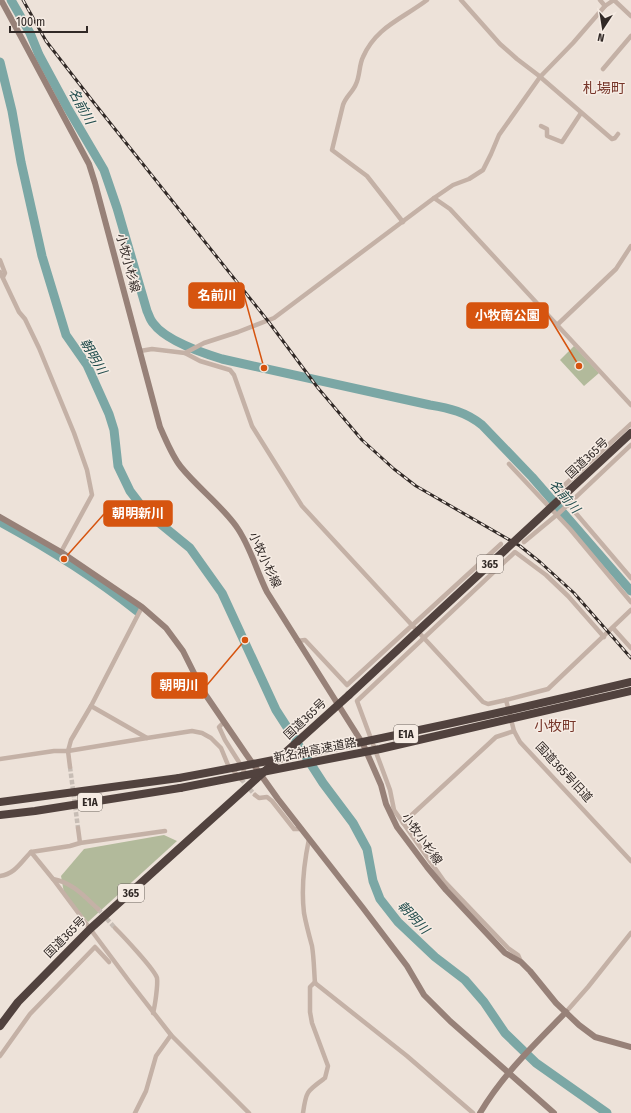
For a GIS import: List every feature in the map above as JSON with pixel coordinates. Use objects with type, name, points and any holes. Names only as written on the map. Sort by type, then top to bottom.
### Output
[{"type":"highway","name":"国道365号","points":[[0,1026],[18,1002],[90,929],[331,712],[631,433]]},
{"type":"highway","name":"新名神高速道路","points":[[0,802],[179,778],[285,759],[519,709],[631,682]]},
{"type":"highway","name":"新名神高速道路","points":[[0,816],[180,788],[380,749],[631,692]]},
{"type":"highway","points":[[0,797],[110,788]]},
{"type":"main road","name":"小牧小杉線","points":[[0,0],[88,164],[95,182],[160,426],[168,446],[181,467],[225,512],[236,526],[248,546],[258,574],[267,592],[363,744],[382,785],[386,804],[397,827],[446,890],[505,953],[521,962],[530,971],[565,1014],[595,1037],[631,1047]]},
{"type":"main road","points":[[0,518],[62,552],[142,607],[161,623],[175,639],[203,691],[261,775],[407,966],[424,996],[450,1021],[510,1070],[554,1113]]},
{"type":"main road","points":[[480,1113],[489,1098],[510,1070],[565,1014]]},
{"type":"street","points":[[404,222],[367,176],[332,150],[344,99],[357,83],[362,58],[368,46],[377,34],[427,0]]},
{"type":"street","points":[[461,0],[500,44],[612,138],[618,134]]},
{"type":"street","points":[[600,0],[605,6]]},
{"type":"street","points":[[186,352],[204,343],[274,318],[434,198],[453,185],[469,179],[483,170],[499,135],[540,77],[577,39],[605,6],[614,0],[631,16]]},
{"type":"street","points":[[603,68],[631,36]]},
{"type":"street","points":[[541,126],[547,129],[547,136],[562,142],[581,113]]},
{"type":"street","points":[[434,198],[450,209],[631,405]]},
{"type":"street","points":[[557,325],[616,269],[631,246]]},
{"type":"street","points":[[0,260],[5,273],[3,277]]},
{"type":"street","points":[[0,272],[19,312],[25,319],[39,348],[74,433],[87,470],[92,495],[62,552]]},
{"type":"street","points":[[140,351],[152,350],[186,352],[200,361],[230,370],[234,375],[252,426],[302,506],[483,702],[488,704],[548,689],[631,610]]},
{"type":"street","points":[[631,424],[557,492],[631,578]]},
{"type":"street","points":[[524,542],[567,505],[631,445]]},
{"type":"street","points":[[509,464],[557,514],[631,602]]},
{"type":"street","points":[[297,640],[305,640],[347,685],[501,544]]},
{"type":"street","points":[[521,962],[518,955],[508,948],[444,881],[394,810],[390,790],[357,702],[515,552],[546,575],[568,596],[604,637]]},
{"type":"street","points":[[70,767],[68,752],[71,740],[91,706],[142,607]]},
{"type":"street","points":[[613,628],[631,648]]},
{"type":"street","name":"国道365号旧道","points":[[506,700],[514,731],[520,742],[631,861]]},
{"type":"street","points":[[91,706],[147,738]]},
{"type":"street","points":[[0,758],[54,751],[68,752],[192,731],[202,733],[211,738],[221,748],[228,764],[241,779],[244,770],[225,740],[219,727],[224,722]]},
{"type":"street","points":[[403,823],[496,737],[514,731]]},
{"type":"street","points":[[255,795],[259,798],[267,797],[272,801],[294,830],[302,830]]},
{"type":"street","points":[[78,828],[80,843]]},
{"type":"street","points":[[0,876],[7,875],[16,869],[31,852],[80,843],[165,831]]},
{"type":"street","points":[[309,839],[305,857],[303,901],[304,913],[312,946],[315,982],[473,1113]]},
{"type":"street","points":[[31,852],[171,1035],[249,1113]]},
{"type":"street","points":[[53,879],[63,881],[75,887],[98,909]]},
{"type":"street","points":[[115,928],[157,978],[153,1013]]},
{"type":"street","points":[[565,1014],[631,933]]},
{"type":"street","points":[[0,1056],[30,1014],[95,947],[109,962]]},
{"type":"street","points":[[303,1113],[307,1092],[310,1088],[325,1078],[328,1066],[312,1023],[310,1012],[310,987],[315,982]]},
{"type":"street","points":[[135,1113],[146,1091],[156,1056],[171,1035]]},
{"type":"green space","points":[[574,346],[599,373],[584,386],[560,360]]},
{"type":"green space","points":[[164,835],[177,841],[88,922],[64,893],[61,876],[84,849]]},
{"type":"waterway","name":"名前川","points":[[11,0],[30,33],[39,55],[67,107],[104,170],[117,208],[147,311],[151,320],[159,329],[166,335],[184,345],[222,359],[457,411],[470,417],[482,425],[532,477],[631,591]]},
{"type":"waterway","name":"朝明川","points":[[0,62],[12,111],[21,162],[42,256],[66,335],[87,365],[109,414],[114,430],[118,466],[130,491],[146,512],[190,548],[222,593],[276,710],[323,783],[353,823],[367,849],[373,881],[380,899],[398,922],[435,957],[465,980],[484,1002],[505,1033],[536,1063],[607,1113]]},
{"type":"waterway","points":[[0,522],[36,542],[104,586],[137,611]]},
{"type":"tunnel","points":[[70,767],[78,828]]},
{"type":"tunnel","points":[[241,779],[255,795]]},
{"type":"tunnel","points":[[98,909],[115,928]]},
{"type":"railway","points":[[23,0],[46,41],[268,321],[318,388],[362,440],[394,469],[416,486],[520,546],[540,562],[574,593],[631,658]]},
{"type":"place","name":"小牧南公園","points":[[579,366]]},
{"type":"place","name":"名前川","points":[[264,368]]},
{"type":"place","name":"朝明新川","points":[[64,559]]},
{"type":"place","name":"朝明川","points":[[245,640]]},
{"type":"district","name":"札場町","points":[[604,88]]},
{"type":"district","name":"小牧町","points":[[555,726]]}]
